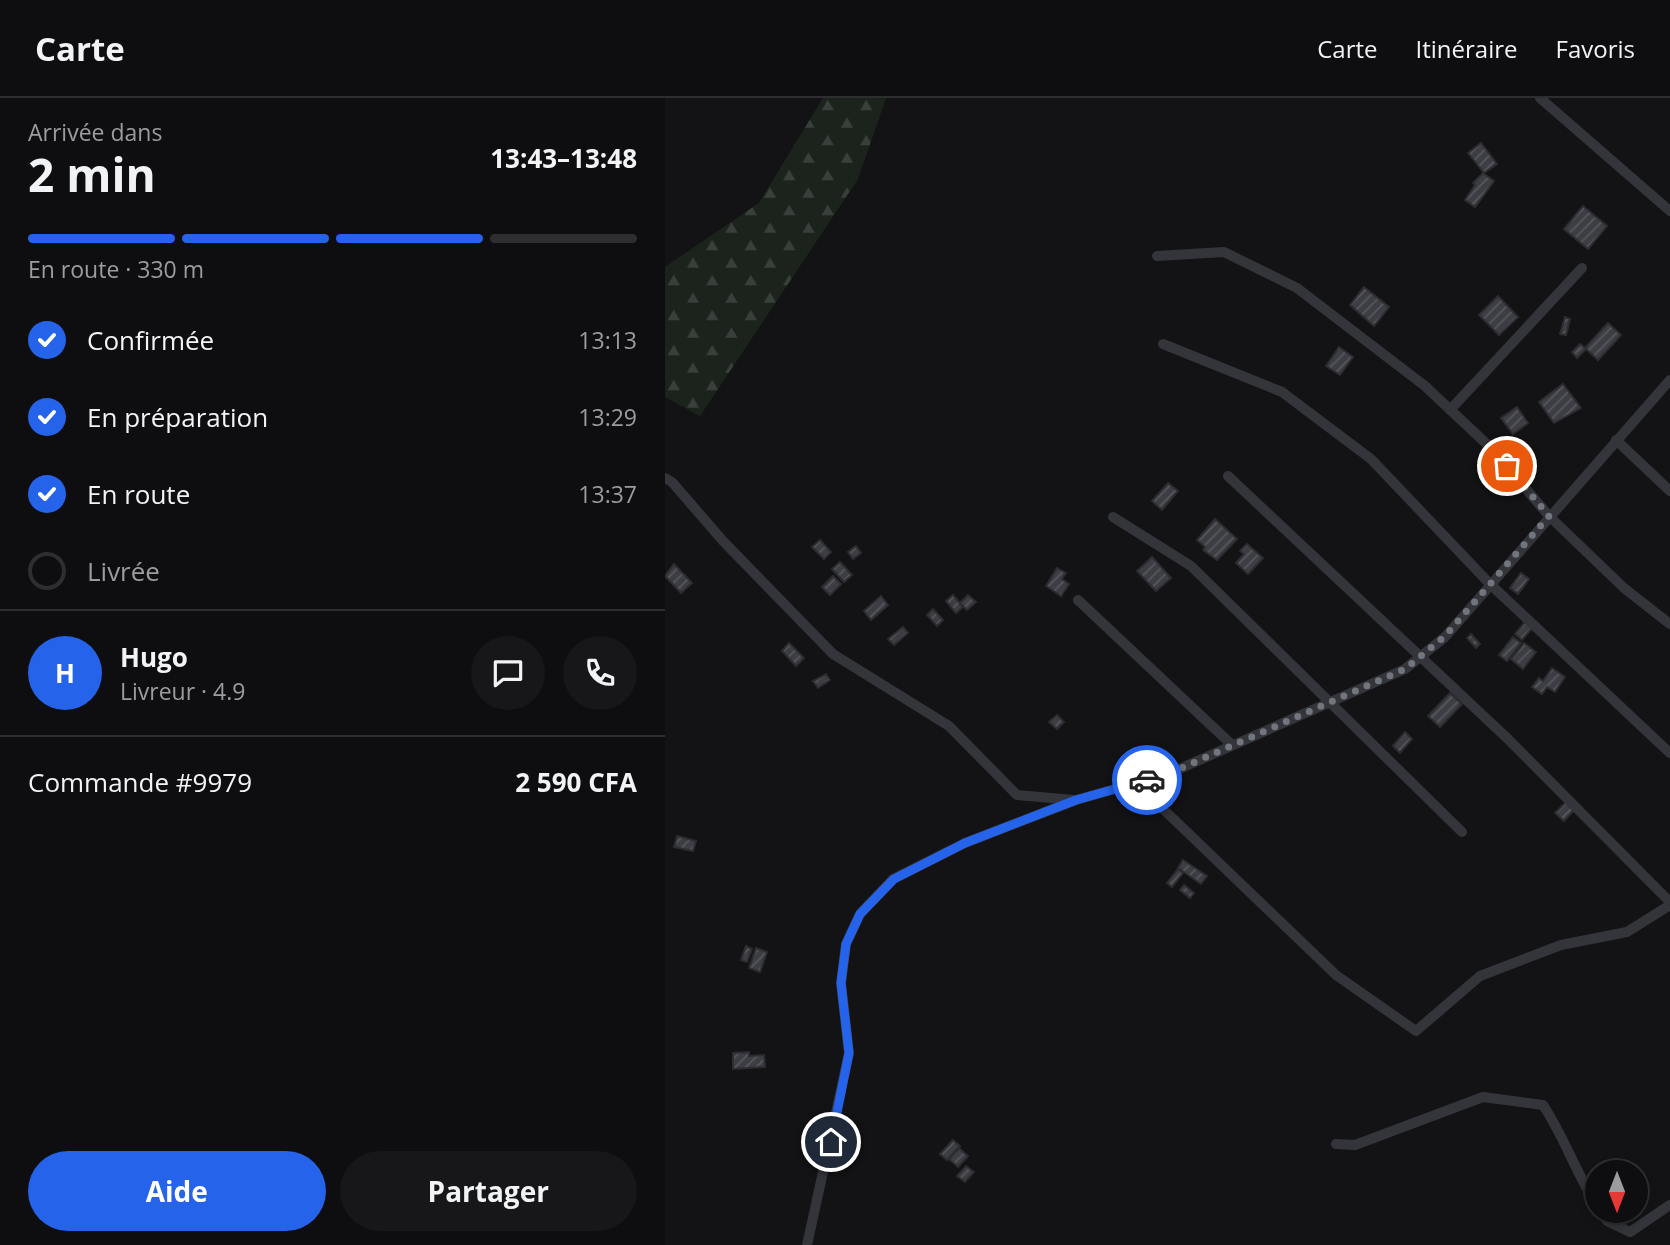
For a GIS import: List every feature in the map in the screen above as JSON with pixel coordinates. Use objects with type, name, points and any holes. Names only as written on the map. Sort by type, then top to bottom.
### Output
[{"type":"street","points":[[1540,98],[1670,211]]},
{"type":"street","points":[[1157,256],[1224,252],[1297,288],[1425,386],[1493,450],[1549,516],[1624,588],[1670,624]]},
{"type":"street","points":[[1450,410],[1582,268]]},
{"type":"street","points":[[1163,344],[1282,392],[1371,459],[1490,584],[1670,753]]},
{"type":"street","points":[[807,1245],[849,1053],[841,983],[846,944],[860,914],[894,879],[965,843],[1076,800],[1168,774],[1327,701],[1405,669],[1445,636],[1670,380]]},
{"type":"street","points":[[1616,440],[1670,491]]},
{"type":"street","points":[[1136,783],[1336,975],[1416,1031],[1480,976],[1561,945],[1627,932],[1670,903],[1508,739],[1228,476]]},
{"type":"street","points":[[665,478],[672,482],[723,541],[833,654],[949,726],[1017,795],[1076,800]]},
{"type":"street","points":[[1113,517],[1191,566],[1462,832]]},
{"type":"street","points":[[1078,600],[1231,744]]},
{"type":"street","points":[[1336,1144],[1355,1145],[1483,1097],[1543,1105],[1559,1128],[1585,1188]]},
{"type":"street","points":[[1630,1232],[1670,1205]]},
{"type":"street","points":[[1611,1223],[1630,1232]]},
{"type":"street","points":[[1630,1232],[1630,1245]]},
{"type":"green space","points":[[823,98],[886,98],[858,179],[700,416],[665,397],[665,267],[759,203]]},
{"type":"building","points":[[1481,143],[1497,164],[1484,173],[1468,153]]},
{"type":"building","points":[[1483,173],[1494,181],[1475,207],[1465,200],[1475,185],[1473,183]]},
{"type":"building","points":[[1583,206],[1607,226],[1588,249],[1564,229]]},
{"type":"building","points":[[1364,287],[1389,307],[1374,326],[1350,305]]},
{"type":"building","points":[[1498,296],[1518,317],[1499,335],[1479,315]]},
{"type":"building","points":[[1565,317],[1570,319],[1566,335],[1560,334]]},
{"type":"building","points":[[1608,323],[1621,335],[1598,360],[1585,348]]},
{"type":"building","points":[[1580,344],[1586,349],[1577,358],[1572,352]]},
{"type":"building","points":[[1339,347],[1353,357],[1340,375],[1326,366]]},
{"type":"building","points":[[1563,384],[1581,408],[1554,423],[1539,402]]},
{"type":"building","points":[[1517,407],[1528,423],[1513,434],[1501,418]]},
{"type":"building","points":[[1168,483],[1178,491],[1162,510],[1152,501]]},
{"type":"building","points":[[1215,519],[1237,539],[1217,560],[1203,550],[1205,547],[1197,540]]},
{"type":"building","points":[[820,540],[831,552],[824,559],[812,547]]},
{"type":"building","points":[[1247,544],[1263,558],[1248,574],[1236,563],[1244,554],[1240,551]]},
{"type":"building","points":[[856,546],[861,553],[853,559],[848,552]]},
{"type":"building","points":[[1152,557],[1171,578],[1156,591],[1137,571]]},
{"type":"building","points":[[840,562],[852,575],[844,582],[832,569]]},
{"type":"building","points":[[674,564],[692,583],[681,593],[665,576]]},
{"type":"building","points":[[1057,568],[1066,573],[1062,579],[1069,584],[1061,596],[1046,586]]},
{"type":"building","points":[[1521,573],[1529,579],[1518,594],[1510,588]]},
{"type":"building","points":[[833,576],[841,584],[830,595],[822,587]]},
{"type":"building","points":[[953,595],[963,607],[956,613],[946,601]]},
{"type":"building","points":[[968,595],[976,602],[967,610],[960,603]]},
{"type":"building","points":[[881,596],[888,605],[871,620],[864,611]]},
{"type":"building","points":[[933,609],[943,620],[937,626],[927,615]]},
{"type":"building","points":[[1525,622],[1532,628],[1522,640],[1515,634]]},
{"type":"building","points":[[903,627],[908,633],[894,645],[888,639]]},
{"type":"building","points":[[1471,634],[1480,644],[1476,648],[1467,638]]},
{"type":"building","points":[[1513,637],[1521,643],[1507,661],[1499,655]]},
{"type":"building","points":[[789,643],[804,658],[796,666],[782,651]]},
{"type":"building","points":[[1524,643],[1536,652],[1523,669],[1511,659]]},
{"type":"building","points":[[1552,668],[1565,677],[1555,692],[1547,687],[1542,694],[1532,687],[1539,678],[1543,681]]},
{"type":"building","points":[[826,674],[830,680],[818,688],[813,681]]},
{"type":"building","points":[[1450,693],[1462,704],[1440,727],[1428,716]]},
{"type":"building","points":[[1057,715],[1064,722],[1057,729],[1049,722]]},
{"type":"building","points":[[1405,732],[1412,739],[1400,753],[1393,746]]},
{"type":"building","points":[[1567,801],[1575,809],[1564,821],[1555,813]]},
{"type":"building","points":[[677,836],[696,841],[693,851],[674,847]]},
{"type":"building","points":[[1183,860],[1207,876],[1201,884],[1178,868]]},
{"type":"building","points":[[1178,869],[1183,873],[1172,887],[1167,883]]},
{"type":"building","points":[[1184,885],[1194,893],[1190,898],[1180,890]]},
{"type":"building","points":[[746,946],[752,949],[747,962],[741,960]]},
{"type":"building","points":[[756,948],[767,952],[760,972],[749,968]]},
{"type":"building","points":[[749,1052],[749,1056],[764,1055],[765,1067],[733,1069],[733,1053]]},
{"type":"building","points":[[953,1140],[960,1146],[947,1160],[940,1154]]},
{"type":"building","points":[[959,1148],[968,1156],[958,1167],[949,1159]]},
{"type":"building","points":[[966,1166],[974,1172],[965,1182],[957,1176]]},
{"type":"way so far","points":[[1147,780],[1168,774],[1317,705],[1405,669],[1445,636],[1549,516],[1507,466]]},
{"type":"route","points":[[831,1142],[849,1053],[841,983],[846,944],[860,914],[894,879],[965,843],[1076,800],[1147,780]]}]
